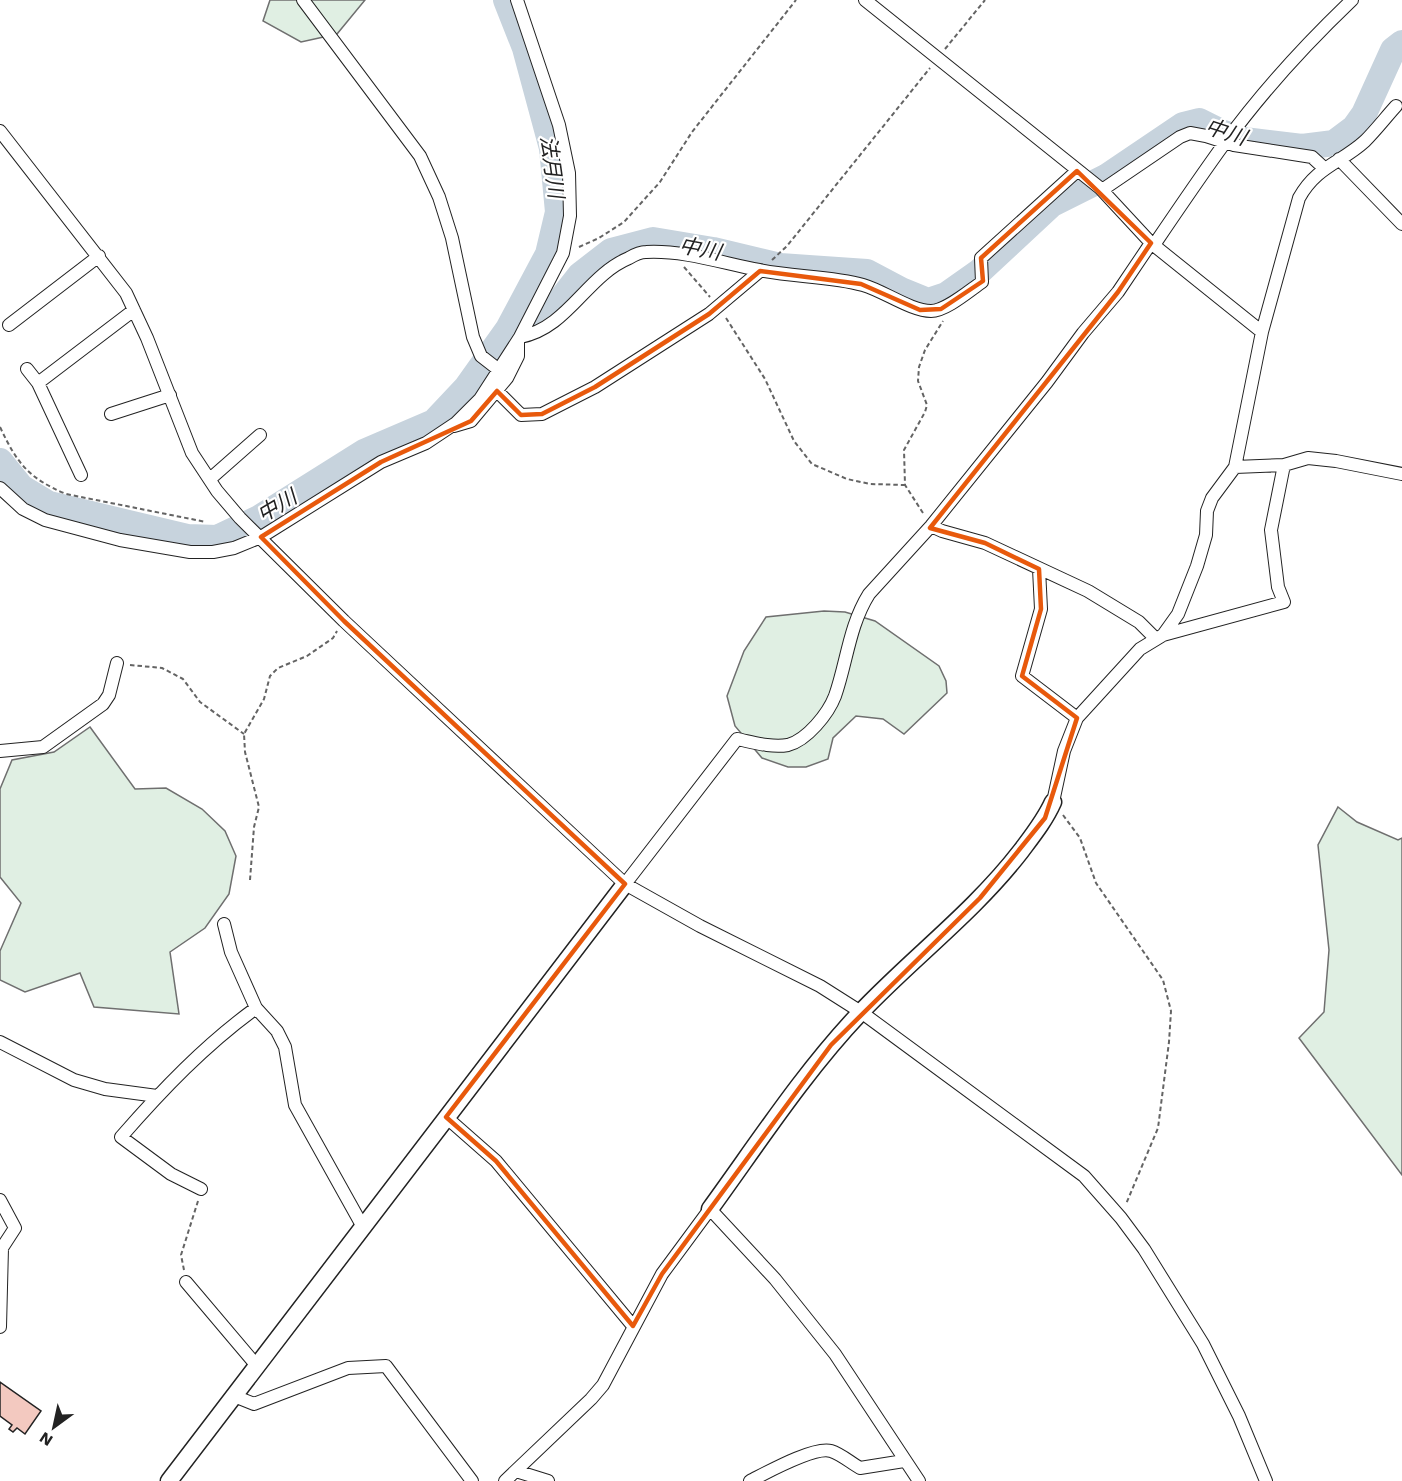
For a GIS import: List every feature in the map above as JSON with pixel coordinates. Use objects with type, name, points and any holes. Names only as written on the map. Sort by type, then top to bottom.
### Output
[{"type":"street","points":[[303,0],[420,156],[439,197],[452,238],[472,337],[481,357],[496,368]]},
{"type":"street","points":[[0,488],[23,508],[45,520],[120,540],[190,552],[213,552],[234,548],[381,462],[426,442],[456,423],[480,399],[496,368],[519,339],[563,253],[570,216],[569,173],[559,125],[517,0]]},
{"type":"street","points":[[866,0],[1101,189],[1152,244],[1262,332]]},
{"type":"street","points":[[169,1481],[737,739],[774,746],[788,745],[807,736],[834,698],[849,639],[861,607],[869,594],[931,526],[1118,292],[1256,103],[1329,22],[1352,0]]},
{"type":"street","points":[[1159,637],[1178,614],[1197,566],[1206,535],[1207,511],[1212,498],[1235,467],[1262,332],[1299,198],[1307,184],[1324,168],[1365,141],[1396,106]]},
{"type":"street","points":[[0,131],[4,143],[99,256],[126,293],[192,453],[240,518],[344,621],[626,884],[700,926],[820,986],[861,1012],[1084,1176],[1121,1218],[1144,1249],[1203,1344],[1239,1416],[1266,1481]]},
{"type":"street","points":[[1101,189],[1180,137],[1190,133],[1225,143],[1312,157],[1324,168]]},
{"type":"street","points":[[1339,159],[1402,224]]},
{"type":"street","points":[[519,339],[536,334],[552,324],[603,273],[622,261],[644,252],[691,256],[760,271],[861,284],[920,309],[932,311],[941,309],[982,282],[981,258],[1077,171]]},
{"type":"street","points":[[9,325],[99,256]]},
{"type":"street","points":[[497,391],[521,415],[542,414],[595,387],[709,314],[760,271]]},
{"type":"street","points":[[38,383],[134,310]]},
{"type":"street","points":[[447,428],[471,421],[497,391],[507,378],[518,356],[519,339]]},
{"type":"street","points":[[27,369],[38,383],[81,475]]},
{"type":"street","points":[[111,414],[170,395]]},
{"type":"street","points":[[210,479],[260,435]]},
{"type":"street","points":[[1235,467],[1284,465],[1308,459],[1336,460],[1402,474]]},
{"type":"street","points":[[505,1481],[591,1399],[613,1367],[662,1274],[831,1045],[861,1012],[1004,873],[1046,818],[1053,802],[1064,751],[1077,718],[1140,649],[1159,637],[1284,602],[1278,587],[1271,530],[1284,465]]},
{"type":"street","points":[[931,526],[985,543],[1088,591],[1159,637]]},
{"type":"street","points":[[1039,569],[1041,609],[1022,676],[1077,718]]},
{"type":"street","points":[[0,751],[43,747],[103,704],[109,695],[117,663]]},
{"type":"street","points":[[224,924],[231,952],[256,1008],[277,1031],[285,1047],[295,1105],[363,1227]]},
{"type":"street","points":[[201,1189],[171,1174],[121,1137],[157,1096],[209,1046],[256,1008]]},
{"type":"street","points":[[0,1042],[74,1080],[105,1089],[157,1096]]},
{"type":"street","points":[[446,1117],[496,1161],[633,1326]]},
{"type":"street","points":[[0,1200],[15,1228],[2,1248],[0,1327]]},
{"type":"street","points":[[710,1209],[775,1279],[835,1354],[919,1481]]},
{"type":"street","points":[[186,1282],[257,1366]]},
{"type":"street","points":[[234,1396],[254,1404],[348,1368],[386,1366],[472,1481]]},
{"type":"street","points":[[750,1481],[791,1460],[825,1450],[832,1451],[860,1468],[904,1461]]},
{"type":"street","points":[[516,1470],[548,1481]]},
{"type":"path","points":[[563,253],[599,238],[624,222],[660,182],[692,132],[796,0]]},
{"type":"path","points":[[774,258],[788,246],[985,0]]},
{"type":"path","points":[[666,253],[682,265],[718,306],[765,379],[794,441],[812,464],[846,478],[870,484],[905,485]]},
{"type":"path","points":[[931,526],[905,485],[904,450],[927,405],[918,381],[919,367],[925,350],[956,299]]},
{"type":"path","points":[[0,426],[12,453],[30,473],[45,485],[66,494],[206,522]]},
{"type":"path","points":[[250,880],[254,827],[260,807],[244,752],[244,734],[264,699],[270,675],[278,668],[307,656],[333,638],[344,621]]},
{"type":"path","points":[[117,663],[162,668],[183,679],[200,702],[244,734]]},
{"type":"path","points":[[1053,802],[1080,838],[1096,884],[1163,980],[1171,1011],[1158,1128],[1121,1218]]},
{"type":"path","points":[[186,1282],[181,1255],[201,1189]]},
{"type":"highlighted area","points":[[1077,171],[1151,243],[1118,292],[930,528],[985,543],[1039,569],[1041,609],[1022,676],[1077,718],[1045,818],[980,898],[831,1045],[662,1274],[633,1326],[496,1161],[446,1117],[625,884],[344,621],[261,537],[381,462],[471,421],[497,391],[521,415],[542,414],[595,387],[709,314],[760,271],[861,284],[920,310],[941,309],[983,281],[981,258]]},
{"type":"green space","points":[[270,0],[365,0],[337,34],[301,42],[263,21]]},
{"type":"green space","points":[[824,611],[845,612],[875,621],[939,666],[946,681],[947,693],[904,734],[883,719],[856,716],[833,738],[828,759],[806,767],[788,767],[762,758],[735,726],[727,696],[744,651],[766,617]]},
{"type":"green space","points":[[90,727],[135,789],[166,788],[202,809],[225,831],[236,856],[229,894],[205,928],[170,952],[179,1014],[94,1007],[80,973],[25,992],[0,980],[0,951],[21,903],[0,877],[0,789],[12,760],[54,752]]},
{"type":"green space","points":[[1338,807],[1357,822],[1398,840],[1402,838],[1402,1175],[1299,1038],[1324,1012],[1329,950],[1318,845]]},
{"type":"building","points":[[0,1382],[41,1411],[25,1434],[17,1428],[13,1432],[9,1429],[12,1425],[0,1416]]},
{"type":"waterway","name":"中川","points":[[0,461],[21,487],[49,504],[187,537],[217,538],[259,518],[364,452],[434,422],[466,388],[508,329],[548,254],[558,212],[552,148],[525,48],[506,0]]},
{"type":"waterway","name":"中川","points":[[508,329],[547,317],[580,275],[611,251],[653,240],[713,250],[780,266],[867,272],[928,301],[946,295],[980,271],[1052,204],[1106,177],[1183,125],[1199,121],[1244,140],[1302,147],[1334,143],[1354,128],[1364,114],[1393,50],[1402,43]]},
{"type":"water label","name":"法月川","points":[[552,167]]}]
